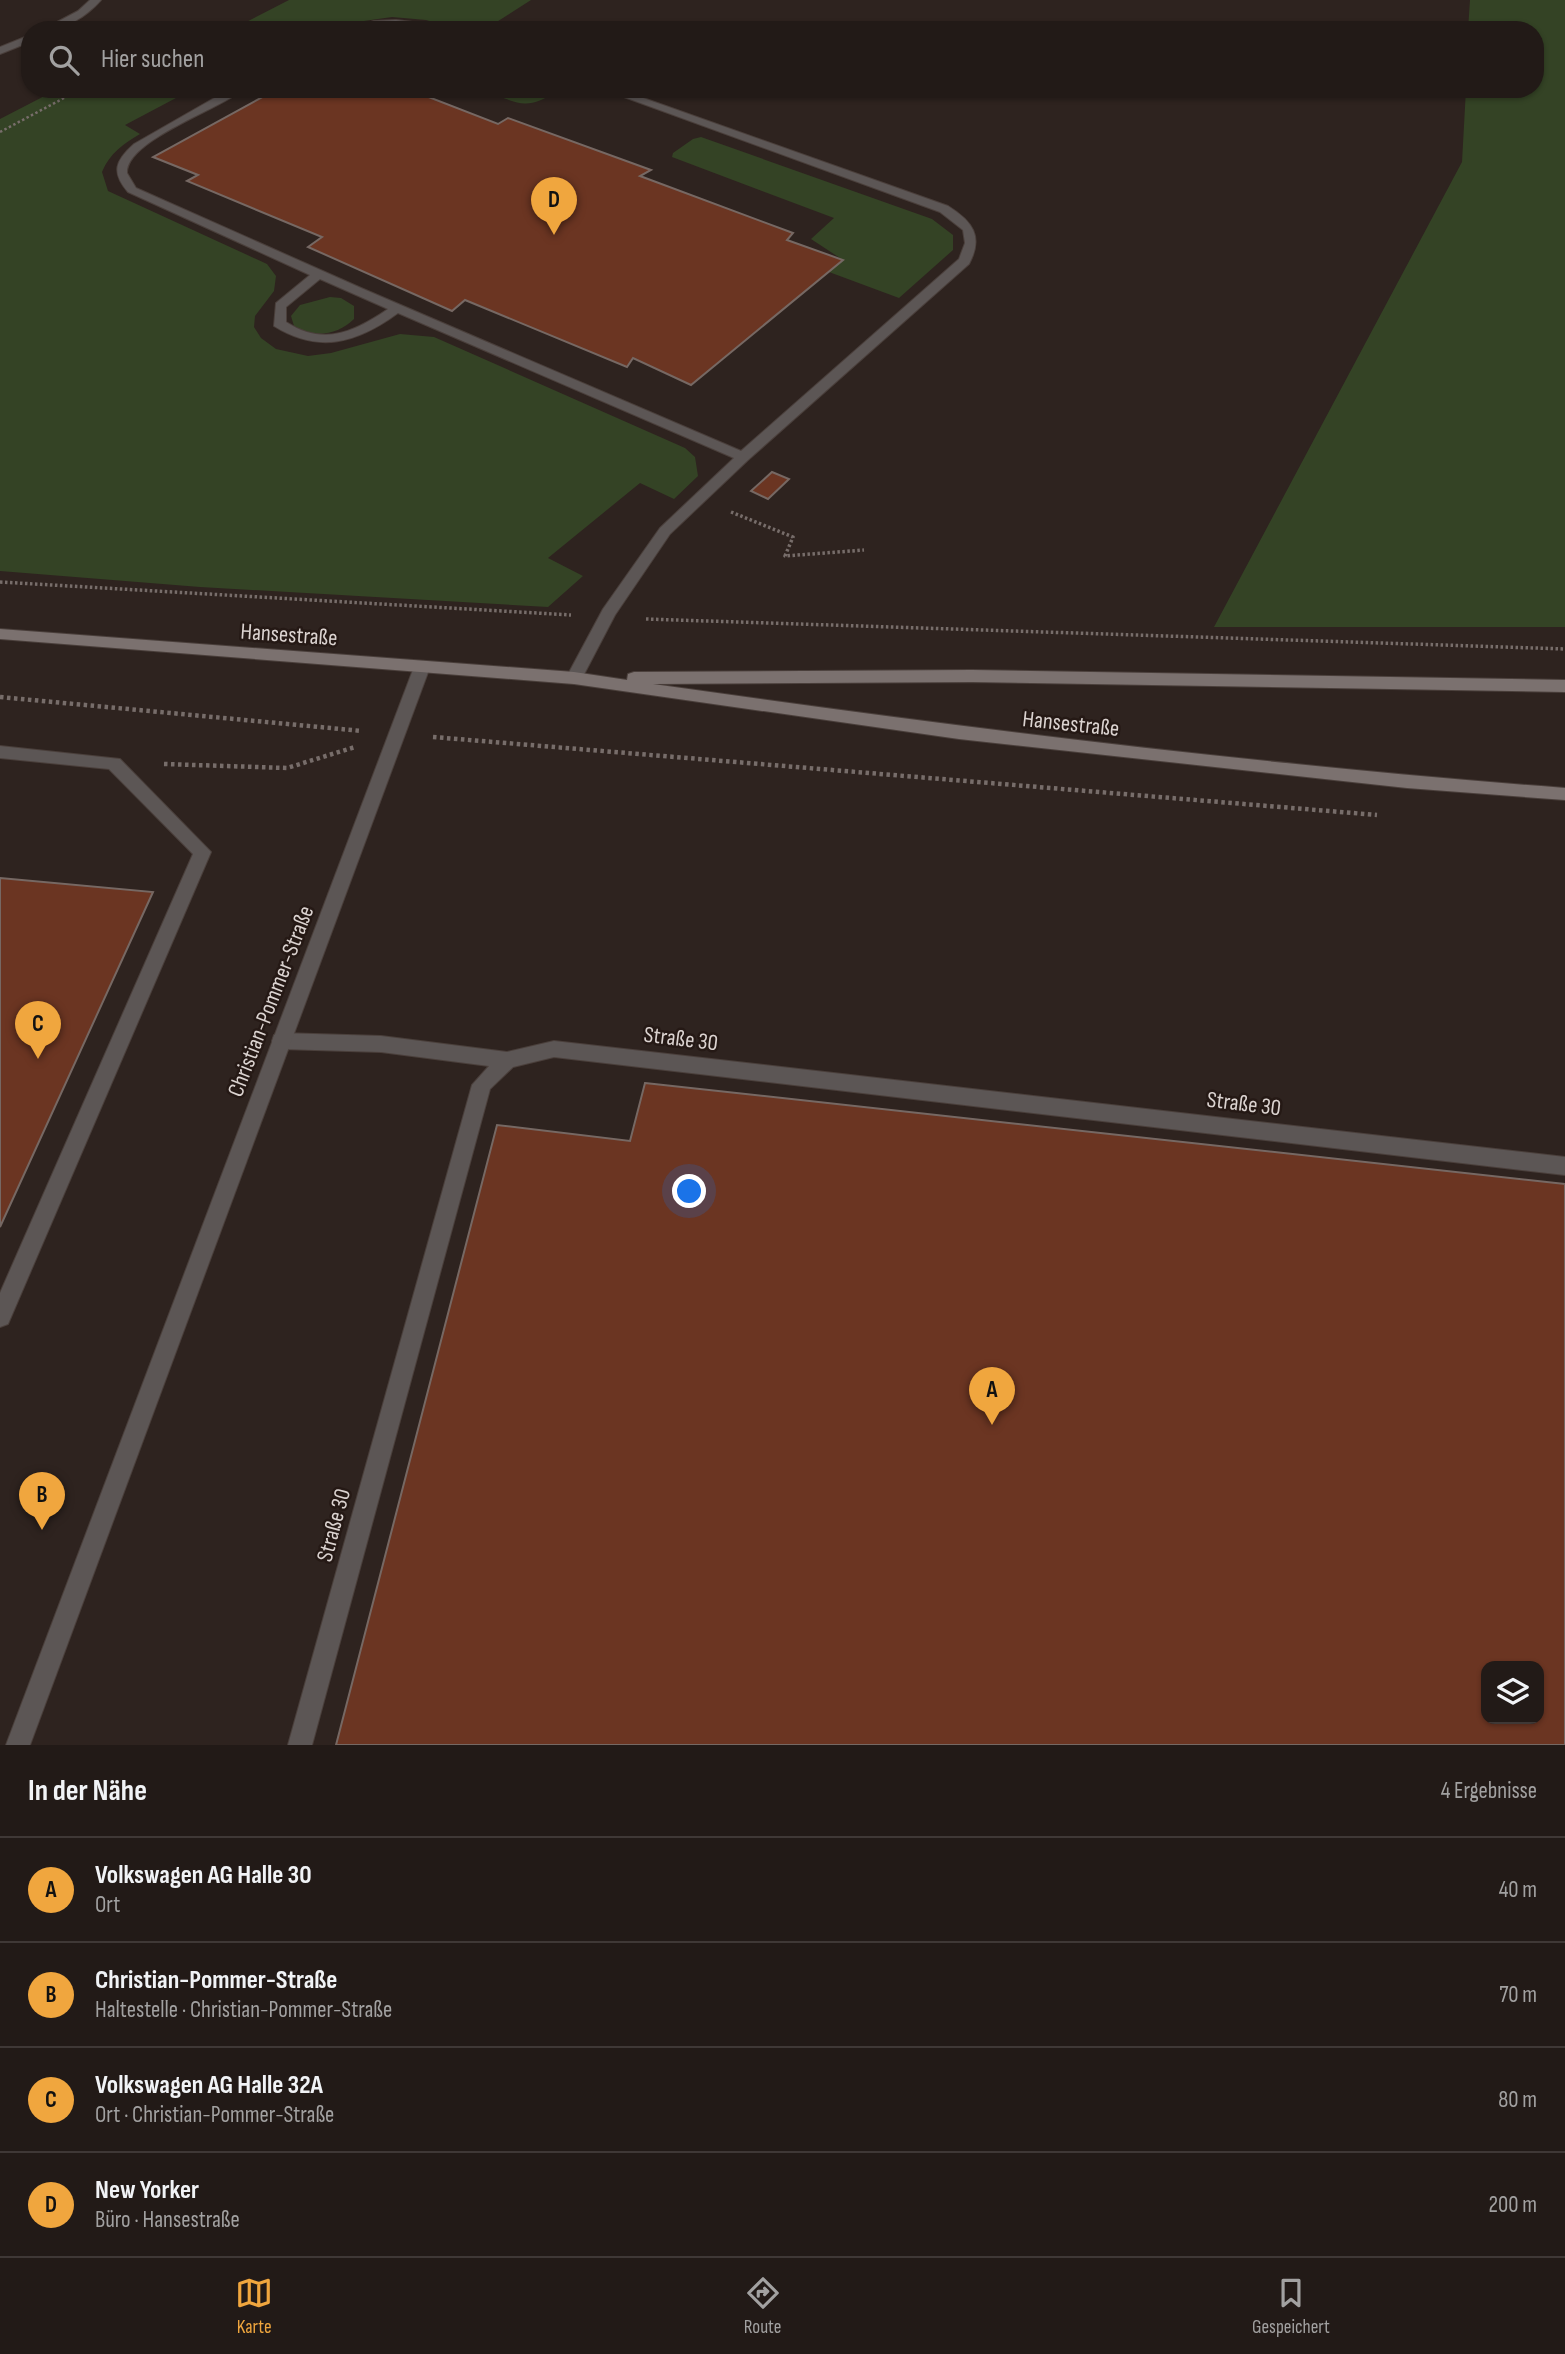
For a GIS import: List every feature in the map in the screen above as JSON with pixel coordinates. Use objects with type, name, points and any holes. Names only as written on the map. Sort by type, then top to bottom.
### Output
[{"type":"main road","name":"Hansestraße","points":[[0,634],[574,678],[958,733],[1407,782],[1565,794]]},
{"type":"main road","name":"Hansestraße","points":[[574,678],[972,676],[1565,686]]},
{"type":"street","points":[[66,21],[82,13],[96,0]]},
{"type":"street","points":[[0,51],[21,41]]},
{"type":"street","points":[[223,98],[144,141],[126,155],[121,166],[122,179],[132,190],[319,274],[743,457]]},
{"type":"street","points":[[574,678],[633,574],[665,531],[743,457],[965,261],[973,243],[969,229],[959,217],[944,209],[632,98]]},
{"type":"street","points":[[319,274],[280,306],[279,323],[306,338],[341,338],[380,321],[397,308]]},
{"type":"street","name":"Christian-Pommer-Straße","points":[[18,1745],[422,667]]},
{"type":"street","points":[[0,752],[114,763],[202,852],[0,1317]]},
{"type":"street","points":[[281,1041],[380,1044],[507,1060]]},
{"type":"street","name":"Straße 30","points":[[300,1745],[482,1085],[507,1060],[554,1049],[1565,1166]]},
{"type":"path","points":[[0,132],[64,98]]},
{"type":"path","points":[[712,487],[722,508],[793,537],[785,556],[864,550]]},
{"type":"path","points":[[0,582],[607,617],[1565,649]]},
{"type":"path","points":[[0,697],[397,734],[1380,816]]},
{"type":"path","points":[[114,763],[287,768],[397,734]]},
{"type":"green space","points":[[289,0],[531,0],[498,21],[429,21],[392,17],[364,21],[248,21]]},
{"type":"green space","points":[[1470,0],[1565,0],[1565,627],[1214,627],[1462,162],[1466,98],[1544,98],[1544,21],[1469,21]]},
{"type":"green space","points":[[41,98],[176,98],[125,125],[140,134],[128,141],[105,165],[102,172],[108,191],[267,264],[276,276],[274,291],[255,316],[254,327],[261,338],[276,349],[308,356],[331,353],[400,334],[434,337],[685,448],[695,457],[698,476],[674,499],[640,483],[548,558],[583,576],[548,607],[200,587],[0,571],[0,119]]},
{"type":"green space","points":[[505,98],[544,98],[529,103]]},
{"type":"green space","points":[[701,137],[932,219],[953,235],[953,250],[899,298],[829,272],[843,260],[811,239],[834,218],[672,157],[673,153],[693,139]]},
{"type":"green space","points":[[330,297],[341,298],[354,306],[354,319],[341,329],[317,334],[294,326],[291,316],[300,305]]},
{"type":"building","points":[[261,98],[431,98],[498,124],[508,118],[651,170],[640,176],[793,233],[787,240],[843,260],[691,385],[633,358],[627,367],[465,300],[452,311],[308,247],[322,237],[187,181],[198,175],[153,157]]},
{"type":"building","points":[[772,472],[789,479],[768,499],[751,491]]},
{"type":"building","points":[[0,878],[153,892],[0,1227]]},
{"type":"building","points":[[645,1083],[1565,1184],[1565,1745],[336,1745],[497,1125],[630,1141]]},
{"type":"place","name":"New Yorker","points":[[554,235]]},
{"type":"place","name":"Volkswagen AG Halle 32A","points":[[38,1059]]},
{"type":"place","name":"Volkswagen AG Halle 30","points":[[992,1425]]},
{"type":"place","name":"Christian-Pommer-Straße","points":[[42,1530]]}]
